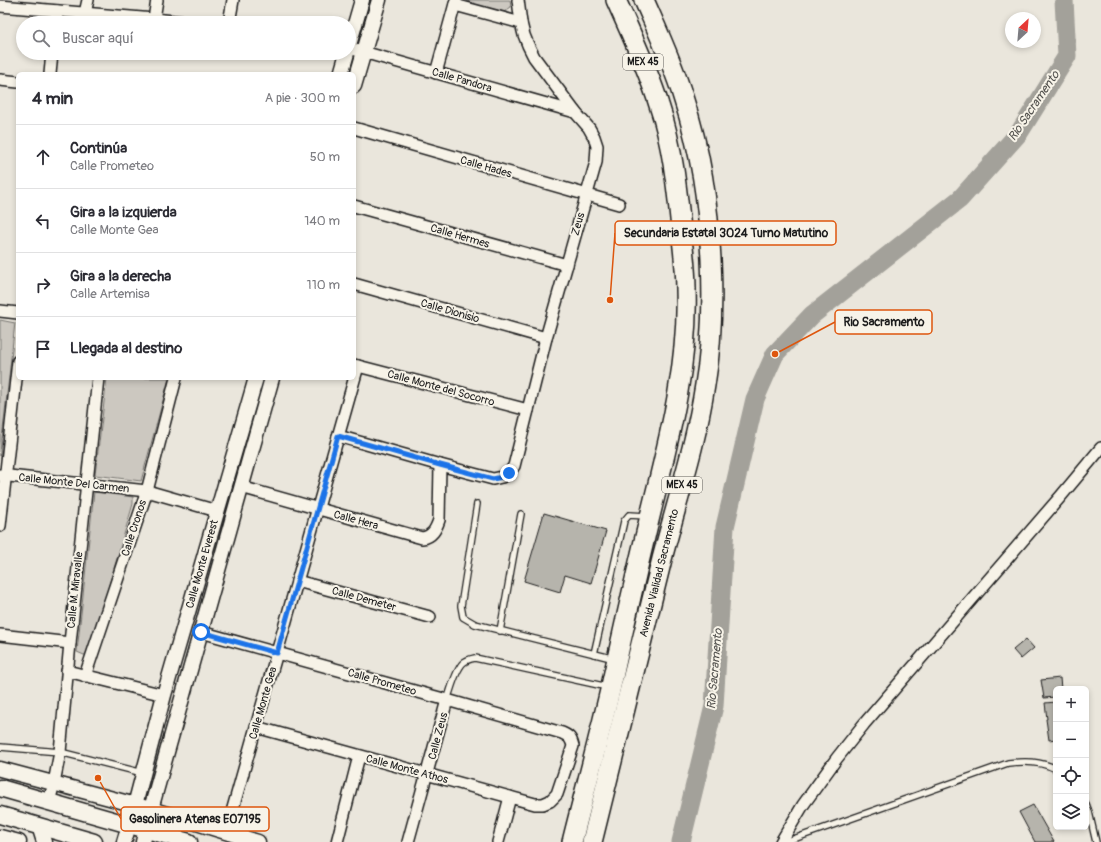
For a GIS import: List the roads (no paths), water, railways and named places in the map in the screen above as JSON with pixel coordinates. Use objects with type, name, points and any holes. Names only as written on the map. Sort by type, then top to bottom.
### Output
[{"type":"highway","name":"Avenida Vialidad Sacramento","points":[[572,842],[611,687],[675,410],[686,328],[685,275],[675,178],[665,126],[651,82],[616,0]]},
{"type":"highway","name":"Avenida Vialidad Sacramento","points":[[592,842],[691,449],[705,387],[710,340],[712,289],[709,231],[705,188],[699,153],[687,108],[675,74],[644,0]]},
{"type":"main road","points":[[0,788],[128,825],[145,836],[189,842]]},
{"type":"main road","points":[[0,814],[41,818],[45,815],[49,802]]},
{"type":"main road","points":[[0,814],[76,839],[94,842]]},
{"type":"street","points":[[85,13],[88,0]]},
{"type":"street","points":[[154,16],[157,0]]},
{"type":"street","points":[[230,16],[233,0]]},
{"type":"street","points":[[356,21],[362,0]]},
{"type":"street","points":[[356,79],[378,0]]},
{"type":"street","name":"Zeus","points":[[440,465],[493,479],[502,477],[509,473],[514,466],[546,338],[596,162],[597,146],[589,128],[574,112],[534,57],[528,46],[521,23],[518,0]]},
{"type":"street","points":[[436,73],[456,3],[521,23]]},
{"type":"street","points":[[0,6],[14,4],[57,11],[120,16]]},
{"type":"street","points":[[57,11],[57,16]]},
{"type":"street","name":"Calle Pandora","points":[[356,49],[574,112]]},
{"type":"street","points":[[50,72],[51,60]]},
{"type":"street","points":[[342,72],[345,60]]},
{"type":"street","points":[[0,80],[16,82]]},
{"type":"street","name":"Calle Hades","points":[[356,129],[586,196],[619,204]]},
{"type":"street","name":"Calle Hermes","points":[[356,207],[567,266]]},
{"type":"street","name":"Calle Dionisio","points":[[356,285],[546,338]]},
{"type":"street","points":[[0,311],[16,313]]},
{"type":"street","name":"Calle Monte del Socorro","points":[[356,365],[528,410]]},
{"type":"street","points":[[0,526],[3,475],[16,376]]},
{"type":"street","name":"Calle M. Miravalle","points":[[49,802],[60,752],[67,671],[98,380]]},
{"type":"street","name":"Calle Cronos","points":[[85,676],[147,491],[175,380]]},
{"type":"street","name":"Calle Monte Everest","points":[[124,842],[164,694],[255,380]]},
{"type":"street","name":"Calle Monte Everest","points":[[145,836],[271,380]]},
{"type":"street","name":"Calle Monte Gea","points":[[226,833],[338,436],[352,380]]},
{"type":"street","points":[[338,436],[440,465]]},
{"type":"street","points":[[783,842],[803,805],[836,758],[1101,448]]},
{"type":"street","name":"Calle Hera","points":[[241,487],[426,538],[434,532],[439,520],[440,465]]},
{"type":"street","name":"Calle Monte Del Carmen","points":[[3,475],[147,491],[217,511]]},
{"type":"street","name":"Calle Demeter","points":[[297,581],[430,617]]},
{"type":"street","name":"Calle Prometeo","points":[[201,632],[562,733],[571,738],[573,746],[556,794]]},
{"type":"street","points":[[0,635],[70,642]]},
{"type":"street","points":[[67,671],[164,694]]},
{"type":"street","name":"Calle Zeus","points":[[408,842],[447,700]]},
{"type":"street","name":"Calle Monte Athos","points":[[256,728],[535,804],[543,804],[550,801],[556,794]]},
{"type":"street","points":[[338,842],[358,756]]},
{"type":"street","points":[[0,769],[135,805],[258,842]]},
{"type":"street","points":[[87,813],[93,794]]},
{"type":"street","points":[[498,842],[510,797]]},
{"type":"street","points":[[39,826],[44,842]]},
{"type":"lane","points":[[476,504],[461,606],[463,617],[475,624],[500,631],[617,659]]},
{"type":"lane","points":[[500,631],[521,514]]},
{"type":"lane","points":[[594,654],[624,521],[629,515],[650,516]]},
{"type":"lane","points":[[447,700],[458,669],[469,659],[475,658],[611,687]]},
{"type":"lane","points":[[0,747],[60,752],[143,773]]},
{"type":"lane","points":[[783,842],[1008,763],[1034,762],[1053,768]]},
{"type":"lane","points":[[1089,812],[1096,842]]},
{"type":"waterway","name":"Rio Sacramento","points":[[681,842],[714,706],[725,527],[755,399],[775,354],[812,315],[960,199],[1019,133],[1067,56],[1064,0]]},
{"type":"place","name":"Secundaria Estatal 3024 Turno Matutino","points":[[610,300]]},
{"type":"place","name":"Rio Sacramento","points":[[775,354]]},
{"type":"place","name":"Gasolinera Atenas E07195","points":[[98,778]]}]
